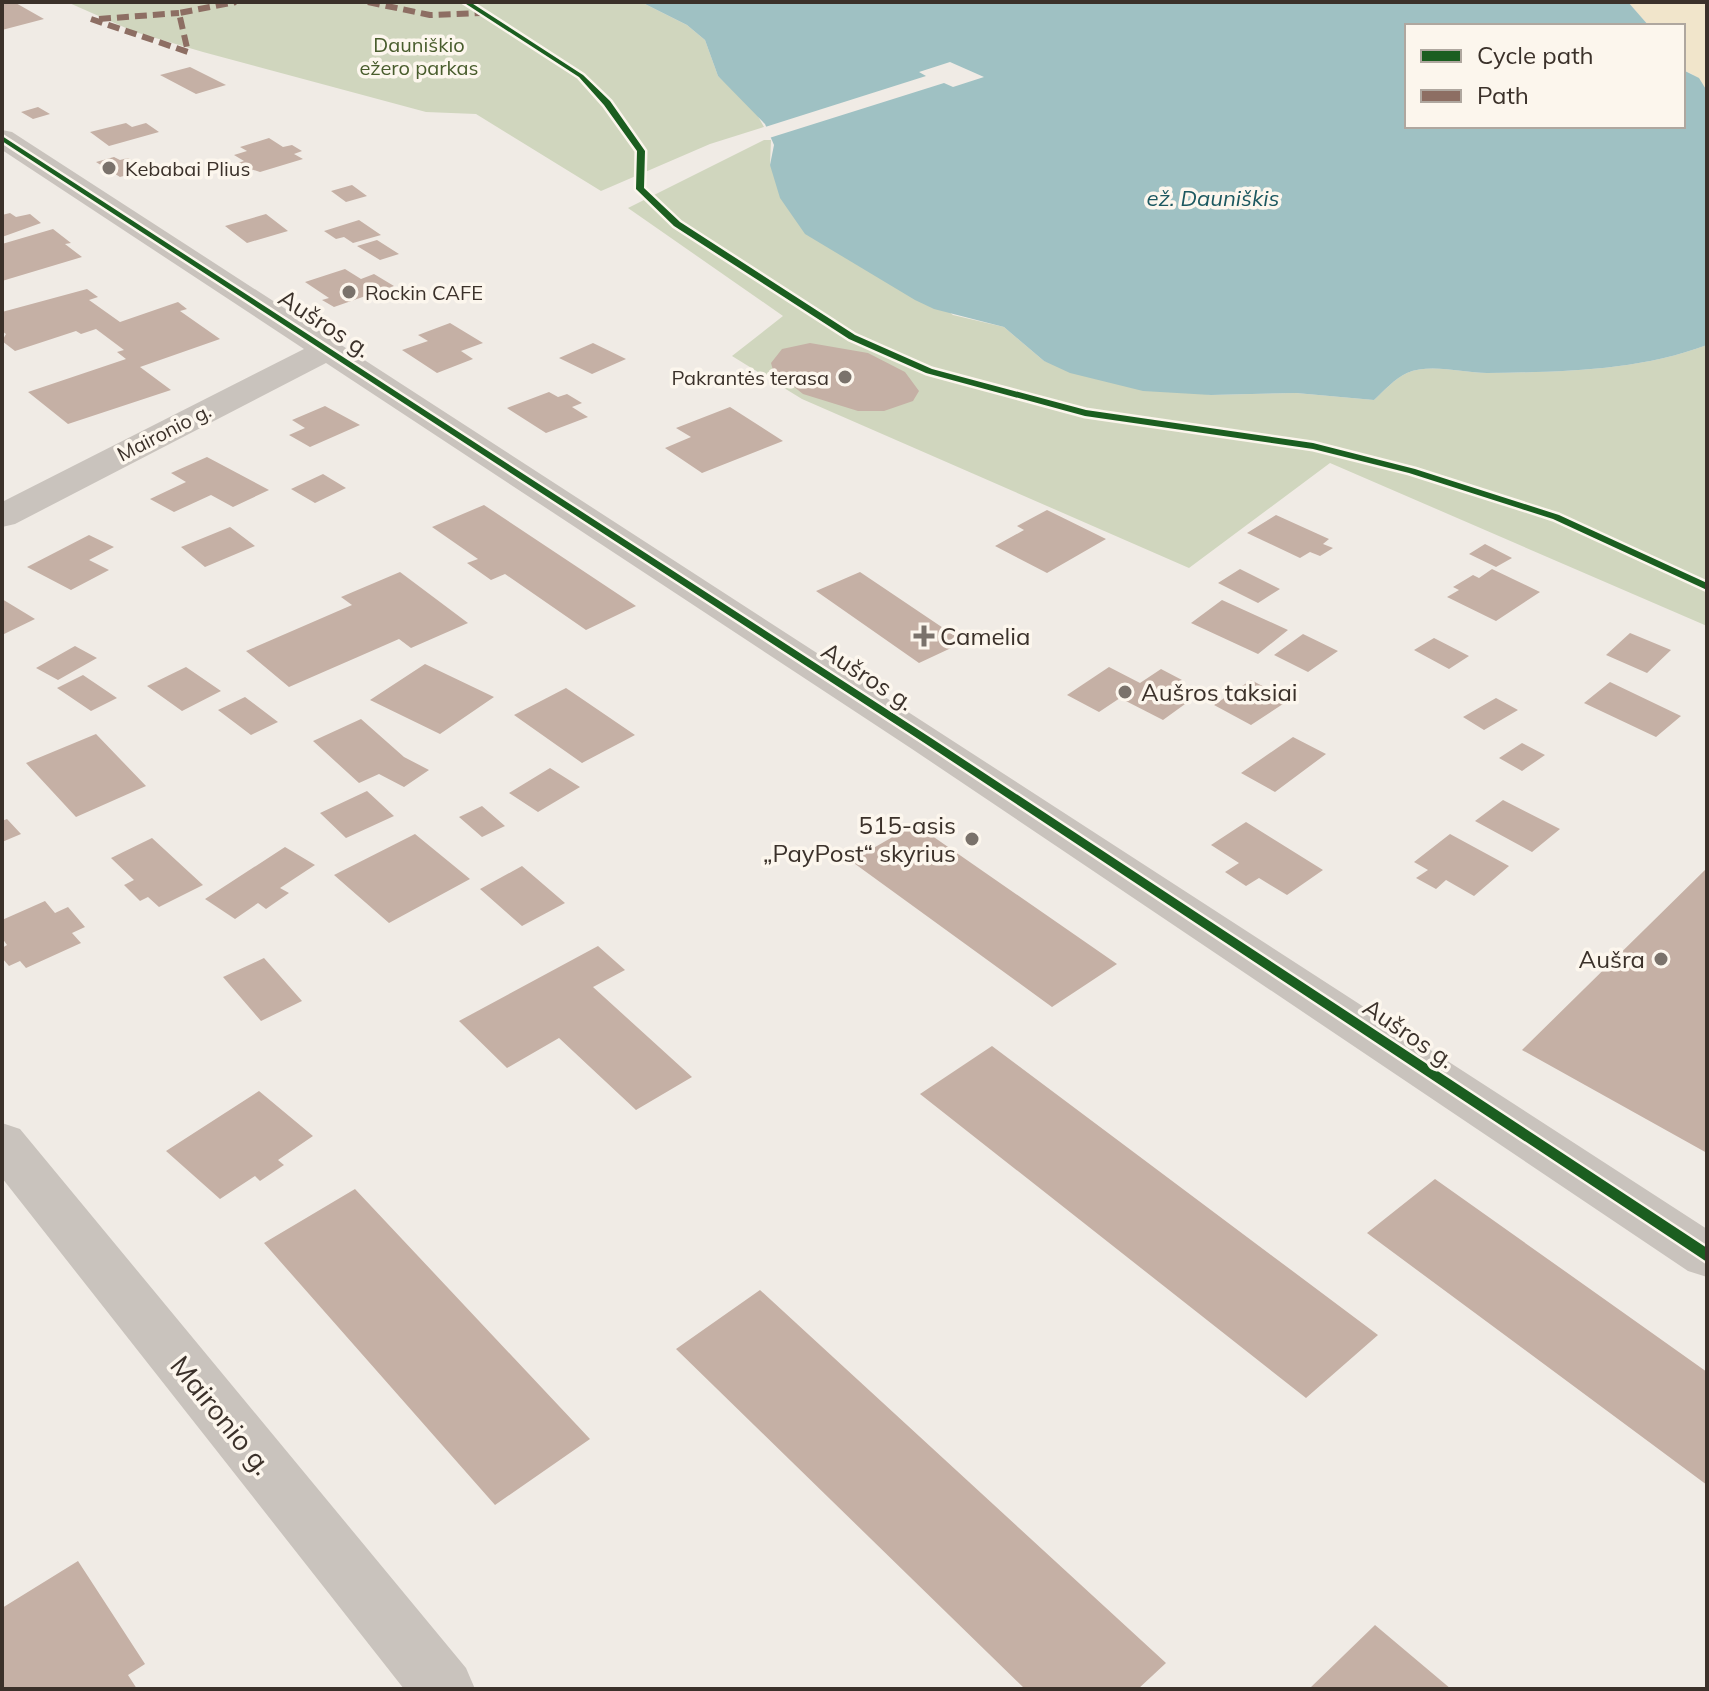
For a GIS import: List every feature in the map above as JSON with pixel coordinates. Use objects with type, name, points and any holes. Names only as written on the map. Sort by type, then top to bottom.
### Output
[{"type":"street","name":"Aušros g.","points":[[12,153],[327,350],[979,773],[1707,1256]]},
{"type":"street","name":"Maironio g.","points":[[2,516],[327,350]]},
{"type":"street","name":"Maironio g.","points":[[2,1142],[443,1689]]},
{"type":"green space","name":"Dauniškio ežero parkas","points":[[67,2],[641,2],[687,25],[705,40],[718,76],[754,109],[764,127],[710,144],[601,191],[476,114],[426,112],[203,52],[135,32]]},
{"type":"green space","points":[[764,140],[771,140],[770,165],[953,315],[1004,327],[1044,361],[1211,395],[1296,393],[1374,400],[1398,378],[1416,370],[1487,373],[1598,368],[1654,360],[1707,345],[1707,626],[1330,463],[1189,568],[802,399],[732,356],[783,316],[628,208]]},
{"type":"sand","points":[[1628,2],[1707,2],[1707,91],[1692,74],[1685,71],[1685,24],[1647,24]]},
{"type":"water","name":"ež. Dauniškis","points":[[641,2],[1628,2],[1647,24],[1405,24],[1405,128],[1685,128],[1685,71],[1699,78],[1707,91],[1707,345],[1654,360],[1598,368],[1487,373],[1416,370],[1398,378],[1374,400],[1296,393],[1211,395],[1143,391],[1070,373],[1044,361],[1004,327],[934,309],[805,234],[780,198],[770,165],[774,145],[765,124],[718,76],[705,40],[687,25]]},
{"type":"pier","points":[[950,62],[984,77],[953,87],[944,83],[766,139],[762,128],[926,76],[919,72]]},
{"type":"building","points":[[2,2],[14,2],[44,19],[2,30]]},
{"type":"building","points":[[190,67],[226,85],[196,94],[160,75]]},
{"type":"building","points":[[38,107],[50,114],[33,119],[21,112]]},
{"type":"building","points":[[126,123],[132,127],[146,123],[159,132],[109,146],[90,132]]},
{"type":"building","points":[[269,138],[283,147],[292,145],[302,151],[294,154],[303,159],[260,172],[235,164],[244,161],[234,155],[247,151],[240,147]]},
{"type":"building","points":[[114,157],[120,160],[128,158],[135,162],[130,164],[141,171],[120,177],[96,162]]},
{"type":"building","points":[[352,185],[367,196],[346,202],[331,191]]},
{"type":"building","points":[[10,213],[16,217],[30,214],[41,223],[2,237],[2,215]]},
{"type":"building","points":[[266,214],[288,231],[247,243],[225,226]]},
{"type":"building","points":[[359,220],[381,235],[353,243],[344,237],[336,239],[324,231]]},
{"type":"building","points":[[53,229],[71,243],[65,244],[82,257],[2,281],[2,244]]},
{"type":"building","points":[[377,240],[399,254],[380,260],[357,246]]},
{"type":"building","name":"Rockin CAFE","points":[[345,269],[361,279],[374,274],[394,286],[334,307],[322,300],[329,298],[305,282]]},
{"type":"building","points":[[87,289],[98,297],[89,300],[120,322],[178,302],[187,309],[180,311],[220,339],[140,367],[171,390],[68,424],[28,392],[126,359],[117,352],[124,350],[96,329],[81,334],[76,331],[15,351],[2,341],[6,334],[2,331],[2,312]]},
{"type":"building","points":[[450,323],[483,343],[461,351],[473,359],[437,373],[402,350],[428,341],[418,335]]},
{"type":"building","points":[[593,343],[626,359],[592,374],[559,358]]},
{"type":"building","name":"Pakrantės terasa","points":[[810,343],[868,353],[905,372],[919,391],[913,401],[884,411],[858,411],[803,394],[773,370],[771,363],[782,349]]},
{"type":"building","points":[[549,392],[558,397],[567,394],[582,403],[572,407],[588,417],[546,433],[507,408]]},
{"type":"building","points":[[325,406],[360,425],[310,447],[289,435],[305,428],[292,420]]},
{"type":"building","points":[[730,407],[783,441],[702,473],[665,448],[691,437],[676,428]]},
{"type":"building","points":[[207,457],[269,490],[233,507],[211,495],[174,512],[150,499],[186,482],[171,473]]},
{"type":"building","points":[[323,474],[346,488],[315,503],[291,489]]},
{"type":"building","points":[[484,505],[636,606],[586,630],[505,574],[491,580],[467,563],[478,559],[432,527]]},
{"type":"building","points":[[1047,510],[1106,539],[1047,573],[995,546],[1024,530],[1017,526]]},
{"type":"building","points":[[1276,515],[1329,539],[1323,544],[1333,548],[1320,556],[1310,552],[1300,558],[1247,533]]},
{"type":"building","points":[[230,527],[255,546],[205,567],[181,547]]},
{"type":"building","points":[[89,535],[114,547],[89,560],[109,570],[71,590],[27,567]]},
{"type":"building","points":[[1485,544],[1512,558],[1496,567],[1469,554]]},
{"type":"building","points":[[1240,569],[1280,589],[1258,603],[1218,583]]},
{"type":"building","points":[[1492,569],[1540,592],[1496,621],[1447,597],[1459,590],[1453,587],[1473,575],[1479,578]]},
{"type":"building","points":[[400,572],[468,623],[411,648],[399,639],[289,687],[246,651],[352,605],[341,597]]},
{"type":"building","points":[[860,572],[964,642],[919,663],[816,591]]},
{"type":"building","points":[[2,599],[35,619],[2,635]]},
{"type":"building","points":[[1222,600],[1288,630],[1258,654],[1191,623]]},
{"type":"building","points":[[1630,633],[1671,650],[1647,673],[1606,655]]},
{"type":"building","points":[[1303,634],[1338,651],[1308,672],[1274,655]]},
{"type":"building","points":[[1434,638],[1469,656],[1449,669],[1414,650]]},
{"type":"building","points":[[75,646],[97,658],[58,680],[36,668]]},
{"type":"building","points":[[425,664],[494,697],[440,734],[370,700]]},
{"type":"building","points":[[186,667],[221,691],[182,711],[147,686]]},
{"type":"building","name":"Aušros taksiai","points":[[1109,667],[1140,683],[1161,669],[1182,680],[1170,688],[1192,699],[1163,720],[1120,698],[1099,712],[1067,695]]},
{"type":"building","points":[[83,675],[117,698],[91,711],[57,688]]},
{"type":"building","points":[[1251,680],[1289,700],[1251,725],[1214,705]]},
{"type":"building","points":[[1610,682],[1681,716],[1656,737],[1584,703]]},
{"type":"building","points":[[566,688],[635,735],[582,763],[514,715]]},
{"type":"building","points":[[245,697],[278,722],[251,735],[218,710]]},
{"type":"building","points":[[1496,698],[1518,710],[1484,730],[1463,717]]},
{"type":"building","points":[[361,719],[404,757],[429,770],[404,787],[379,774],[359,783],[313,741]]},
{"type":"building","points":[[96,734],[146,786],[76,817],[26,763]]},
{"type":"building","points":[[1293,737],[1326,754],[1275,792],[1241,773]]},
{"type":"building","points":[[1522,743],[1545,755],[1522,771],[1499,758]]},
{"type":"building","points":[[550,768],[580,787],[538,812],[509,793]]},
{"type":"building","points":[[367,791],[394,816],[346,838],[320,813]]},
{"type":"building","points":[[1503,800],[1560,829],[1532,852],[1475,821]]},
{"type":"building","points":[[482,806],[505,826],[482,837],[459,817]]},
{"type":"building","points":[[7,819],[21,834],[2,842],[2,821]]},
{"type":"building","points":[[1246,822],[1323,870],[1287,895],[1259,878],[1246,886],[1225,872],[1239,863],[1211,845]]},
{"type":"building","points":[[915,824],[1117,964],[1052,1007],[851,861]]},
{"type":"building","points":[[415,834],[470,879],[389,923],[334,875]]},
{"type":"building","points":[[1450,834],[1509,866],[1474,896],[1446,880],[1436,889],[1416,878],[1428,870],[1414,862]]},
{"type":"building","points":[[152,838],[203,885],[159,907],[148,897],[140,901],[124,885],[134,880],[111,858]]},
{"type":"building","points":[[285,847],[315,865],[280,888],[289,893],[266,909],[258,903],[235,919],[205,899]]},
{"type":"building","points":[[522,866],[565,903],[522,926],[480,889]]},
{"type":"building","name":"Aušra","points":[[1707,868],[1707,1153],[1522,1050]]},
{"type":"building","points":[[45,901],[55,913],[68,907],[85,927],[72,933],[81,943],[26,968],[20,961],[9,966],[2,958],[2,948],[7,945],[2,938],[2,920]]},
{"type":"building","points":[[598,946],[625,970],[593,987],[692,1077],[636,1110],[559,1038],[507,1068],[459,1021]]},
{"type":"building","points":[[264,958],[302,1001],[261,1021],[223,977]]},
{"type":"building","points":[[992,1046],[1378,1335],[1306,1398],[920,1094]]},
{"type":"building","points":[[259,1091],[313,1136],[278,1160],[284,1165],[260,1181],[255,1176],[220,1199],[166,1151]]},
{"type":"building","points":[[1435,1179],[1707,1372],[1707,1485],[1367,1233]]},
{"type":"building","points":[[355,1189],[590,1439],[495,1505],[264,1243]]},
{"type":"building","points":[[760,1290],[1166,1663],[1138,1689],[1025,1689],[676,1349]]},
{"type":"building","points":[[78,1561],[145,1664],[128,1675],[137,1689],[2,1689],[2,1608]]},
{"type":"building","points":[[1375,1625],[1451,1689],[1309,1689]]},
{"type":"marked path","points":[[91,19],[188,52],[179,13],[236,2]]},
{"type":"marked path","points":[[368,2],[430,15],[481,13]]},
{"type":"marked path","points":[[99,19],[179,13]]},
{"type":"cycle path","points":[[466,2],[581,76],[607,103],[641,151],[640,189],[677,224],[852,337],[929,371],[1085,413],[1313,446],[1412,471],[1556,517],[1707,587]]},
{"type":"cycle path","points":[[2,138],[927,740],[1707,1256]]},
{"type":"place","name":"Kebabai Plius","points":[[109,168]]},
{"type":"place","name":"Rockin CAFE","points":[[349,292]]},
{"type":"place","name":"Pakrantės terasa","points":[[845,377]]},
{"type":"place","name":"Camelia","points":[[924,636]]},
{"type":"place","name":"Aušros taksiai","points":[[1125,692]]},
{"type":"place","name":"515-asis „PayPost“ skyrius","points":[[972,839]]},
{"type":"place","name":"Aušra","points":[[1661,959]]}]
